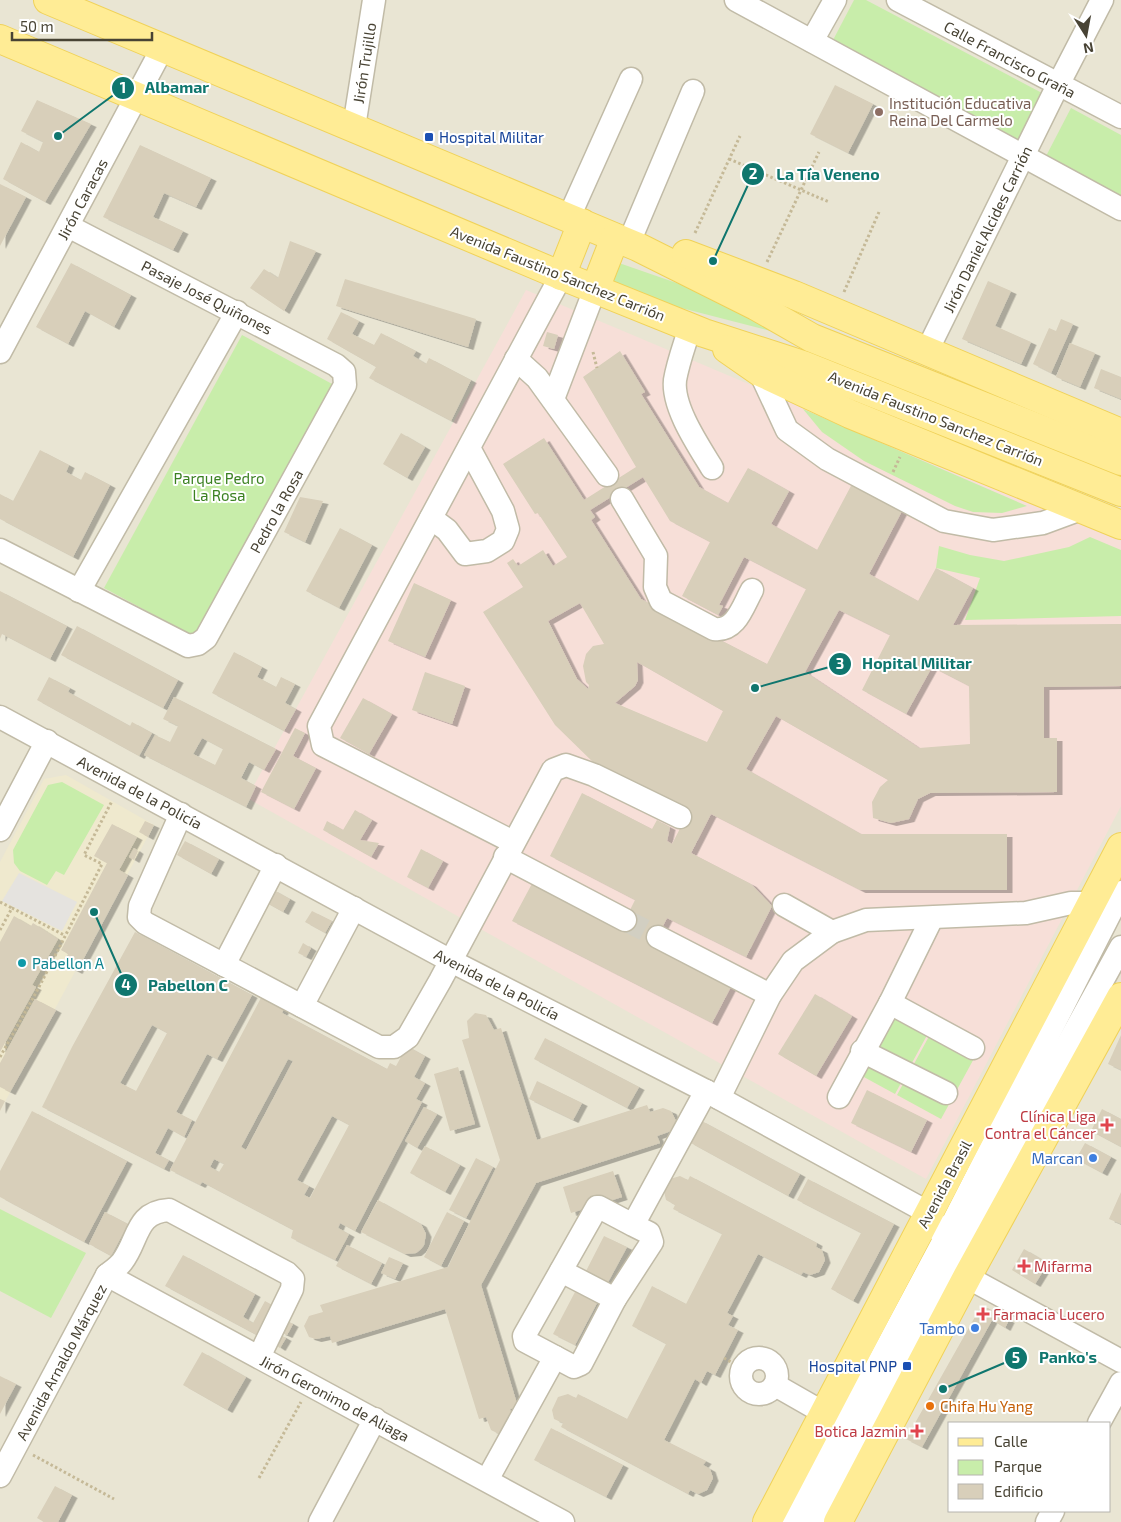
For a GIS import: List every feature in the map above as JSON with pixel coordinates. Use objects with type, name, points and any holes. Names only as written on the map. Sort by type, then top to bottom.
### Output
[{"type":"main road","points":[[48,0],[575,220],[597,224],[758,281],[1121,433]]},
{"type":"main road","name":"Avenida Faustino Sanchez Carrión","points":[[0,39],[561,276],[697,330],[804,365],[1121,492]]},
{"type":"main road","points":[[561,276],[575,220]]},
{"type":"main road","points":[[594,289],[624,235]]},
{"type":"main road","name":"Avenida Faustino Sanchez Carrión","points":[[624,235],[812,338],[1121,461]]},
{"type":"main road","points":[[697,330],[760,372],[850,414],[1121,525]]},
{"type":"main road","name":"Avenida Brasil","points":[[767,1522],[1121,847]]},
{"type":"main road","points":[[1089,907],[1121,867]]},
{"type":"main road","name":"Avenida Brasil","points":[[838,1522],[955,1257],[974,1222],[1121,997]]},
{"type":"street","name":"Jirón Trujillo","points":[[354,127],[374,0]]},
{"type":"street","points":[[736,0],[1121,209]]},
{"type":"street","points":[[812,40],[835,0]]},
{"type":"street","name":"Calle Francisco Graña","points":[[898,0],[1121,117]]},
{"type":"street","name":"Jirón Daniel Alcides Carrión","points":[[927,351],[1058,84],[1102,0]]},
{"type":"street","name":"Jirón Caracas","points":[[0,352],[163,47]]},
{"type":"street","points":[[575,220],[631,79]]},
{"type":"street","points":[[624,235],[692,91]]},
{"type":"street","name":"Pasaje José Quiñones","points":[[68,226],[236,312],[336,365],[344,372]]},
{"type":"street","points":[[561,276],[319,726],[319,736],[322,745],[509,849],[625,920]]},
{"type":"street","points":[[553,399],[594,289]]},
{"type":"street","points":[[0,550],[79,591],[236,312]]},
{"type":"street","points":[[697,330],[675,380],[677,400],[688,428],[712,468]]},
{"type":"street","points":[[516,359],[537,378],[607,474]]},
{"type":"street","name":"Pedro la Rosa","points":[[79,591],[188,646],[198,644],[206,638],[345,385],[344,372]]},
{"type":"street","points":[[760,372],[786,430],[827,459],[944,521],[993,530],[1043,524],[1081,508]]},
{"type":"street","points":[[431,518],[447,530],[465,554],[487,551],[503,541],[508,529],[502,511],[468,448]]},
{"type":"street","points":[[622,499],[656,556],[655,588],[660,601],[714,629],[721,630],[732,626],[752,590]]},
{"type":"street","name":"Avenida de la Policía","points":[[0,717],[451,961],[712,1095],[929,1213],[974,1222]]},
{"type":"street","points":[[0,830],[47,741]]},
{"type":"street","points":[[181,814],[140,906],[139,917],[145,923],[379,1047],[394,1047],[408,1037],[451,961],[509,849],[553,770],[566,765],[594,775],[680,817]]},
{"type":"street","points":[[224,965],[276,866]]},
{"type":"street","name":"Avenida Brasil","points":[[974,1222],[1121,892]]},
{"type":"street","points":[[633,1225],[770,995],[793,960],[832,932],[866,920],[1026,913],[1071,903],[1089,907]]},
{"type":"street","points":[[784,905],[832,932]]},
{"type":"street","points":[[302,1006],[354,908]]},
{"type":"street","points":[[839,1097],[862,1051],[890,1003],[932,918]]},
{"type":"street","points":[[658,937],[770,995]]},
{"type":"street","name":"Avenida Brasil","points":[[812,1522],[1121,947]]},
{"type":"street","points":[[890,1003],[973,1048]]},
{"type":"street","points":[[862,1051],[946,1092]]},
{"type":"street","points":[[599,1206],[649,1233],[652,1242],[615,1299],[582,1364],[574,1367],[525,1341],[524,1336],[562,1271],[599,1206]]},
{"type":"street","name":"Avenida Arnaldo Márquez","points":[[0,1476],[107,1275],[122,1262],[146,1217],[155,1211],[169,1210],[287,1273],[293,1279],[292,1290],[258,1357]]},
{"type":"street","points":[[929,1213],[955,1257],[1121,1361]]},
{"type":"street","name":"Avenida Brasil","points":[[793,1522],[955,1257]]},
{"type":"street","points":[[562,1271],[615,1299]]},
{"type":"street","name":"Jirón Geronimo de Aliaga","points":[[107,1275],[563,1522]]},
{"type":"street","points":[[488,1480],[555,1356]]},
{"type":"street","points":[[743,1369],[754,1360],[766,1360],[774,1368],[777,1379],[775,1385],[824,1413]]},
{"type":"street","points":[[1100,1422],[1121,1382]]},
{"type":"street","points":[[320,1522],[375,1419]]},
{"type":"path","points":[[685,254],[740,136]]},
{"type":"path","points":[[758,281],[819,152]]},
{"type":"path","points":[[729,159],[829,202]]},
{"type":"path","points":[[835,312],[879,212]]},
{"type":"path","points":[[885,490],[908,438]]},
{"type":"path","points":[[0,1057],[102,864],[84,855],[123,782]]},
{"type":"path","points":[[0,902],[64,935]]},
{"type":"path","points":[[0,930],[12,908]]},
{"type":"path","points":[[724,1358],[743,1369]]},
{"type":"path","points":[[259,1478],[310,1385]]},
{"type":"path","points":[[16,1446],[114,1499]]},
{"type":"shaded area","points":[[0,0],[1121,0],[1121,1522],[0,1522]]},
{"type":"shaded area","points":[[526,290],[1121,541],[1121,806],[926,1179],[247,798]]},
{"type":"shaded area","points":[[66,775],[154,825],[0,1111],[0,862],[44,779]]},
{"type":"shaded area","points":[[19,873],[77,902],[62,931],[2,901]]},
{"type":"green space","points":[[854,0],[866,0],[1042,93],[1017,143],[832,42]]},
{"type":"green space","points":[[1071,108],[1121,135],[1121,201],[1044,160]]},
{"type":"green space","points":[[619,263],[717,297],[786,335],[654,301],[615,282],[612,278]]},
{"type":"green space","name":"Parque Pedro La Rosa","points":[[242,335],[334,385],[195,637],[104,588]]},
{"type":"green space","points":[[803,409],[1027,506],[1002,513],[973,512],[955,506],[864,461],[822,432]]},
{"type":"green space","points":[[1090,537],[1121,550],[1121,616],[965,620],[980,578],[936,568],[939,546],[970,555],[1004,561],[1069,547]]},
{"type":"green space","points":[[62,782],[104,805],[64,875],[56,871],[47,885],[20,871],[14,863],[13,850],[48,785]]},
{"type":"green space","points":[[893,993],[937,1017],[895,1094],[851,1070]]},
{"type":"green space","points":[[939,1018],[983,1042],[941,1119],[897,1095]]},
{"type":"green space","points":[[0,1209],[86,1253],[51,1318],[0,1291]]},
{"type":"building","points":[[835,85],[873,104],[848,153],[810,134]]},
{"type":"building","points":[[37,100],[91,124],[45,202],[3,179],[21,142],[39,152],[43,142],[21,131]]},
{"type":"building","points":[[140,145],[211,178],[196,207],[164,193],[153,217],[183,231],[173,250],[103,217]]},
{"type":"building","points":[[0,184],[26,197],[0,246]]},
{"type":"building","points":[[290,241],[316,251],[284,311],[250,288],[264,269],[278,278]]},
{"type":"building","points":[[71,263],[131,295],[114,327],[85,311],[68,344],[36,327]]},
{"type":"building","points":[[345,279],[476,319],[468,347],[336,306]]},
{"type":"building","points":[[988,281],[1011,291],[995,326],[1031,342],[1021,364],[962,339]]},
{"type":"building","points":[[341,312],[359,321],[352,334],[374,345],[381,333],[416,351],[413,356],[426,364],[429,358],[471,380],[451,421],[369,378],[376,367],[327,339]]},
{"type":"building","points":[[1061,319],[1073,324],[1051,373],[1033,364],[1049,328],[1056,331]]},
{"type":"building","points":[[547,332],[558,335],[554,349],[543,346]]},
{"type":"building","points":[[1070,343],[1095,353],[1080,387],[1056,377]]},
{"type":"building","points":[[620,351],[645,392],[641,394],[699,487],[728,503],[748,468],[789,491],[771,524],[817,550],[852,484],[903,509],[869,574],[918,601],[936,568],[973,588],[953,625],[1121,624],[1121,686],[1044,687],[1044,738],[1057,738],[1057,792],[930,793],[918,799],[909,819],[891,823],[873,818],[872,802],[880,787],[888,780],[776,716],[746,769],[861,834],[1007,834],[1007,890],[860,890],[711,814],[691,853],[751,884],[772,906],[746,957],[667,918],[656,939],[735,979],[712,1023],[512,921],[535,878],[623,924],[635,900],[550,856],[582,793],[652,829],[657,820],[670,827],[667,841],[672,844],[688,813],[598,767],[555,725],[483,612],[523,587],[507,563],[513,559],[518,566],[543,550],[553,566],[567,557],[538,513],[535,514],[503,464],[544,438],[584,500],[636,467],[583,377]],"holes":[[[643,477],[670,521],[710,542],[682,596],[718,615],[723,606],[719,605],[744,557],[806,589],[767,664],[641,599],[591,520],[595,517],[590,510]],[[580,603],[604,644],[593,646],[586,654],[583,666],[586,682],[589,685],[588,689],[577,679],[548,621]],[[839,610],[890,635],[862,690],[906,714],[932,667],[969,686],[970,744],[919,748],[805,672]],[[637,662],[723,711],[707,742],[615,703],[635,686],[638,680]]]},
{"type":"building","points":[[1101,369],[1121,377],[1121,399],[1094,388]]},
{"type":"building","points":[[401,433],[425,447],[407,478],[383,464]]},
{"type":"building","points":[[40,450],[69,465],[66,472],[81,480],[85,472],[110,485],[73,557],[0,519],[0,494],[13,501]]},
{"type":"building","points":[[300,497],[323,501],[305,542],[284,532]]},
{"type":"building","points":[[340,528],[372,545],[339,608],[306,591]]},
{"type":"building","points":[[414,583],[451,600],[425,657],[388,641]]},
{"type":"building","points":[[0,591],[67,626],[50,659],[2,634],[0,639]]},
{"type":"building","points":[[77,626],[178,680],[163,708],[61,655]]},
{"type":"building","points":[[234,652],[262,667],[257,677],[276,687],[281,677],[295,684],[285,703],[296,709],[284,731],[212,693]]},
{"type":"building","points":[[425,672],[465,686],[452,724],[412,710]]},
{"type":"building","points":[[49,677],[70,688],[68,692],[130,726],[132,722],[152,733],[139,756],[37,700]]},
{"type":"building","points":[[174,697],[276,749],[264,770],[249,762],[241,778],[256,786],[246,807],[144,755],[155,735],[170,742],[178,726],[163,719]],"holes":[[[202,738],[223,749],[215,765],[193,754]]]},
{"type":"building","points":[[363,698],[392,714],[369,754],[340,738]]},
{"type":"building","points":[[295,728],[305,733],[293,756],[316,768],[294,809],[261,792]]},
{"type":"building","points":[[355,810],[372,820],[360,840],[379,843],[371,857],[323,830],[327,821],[343,830]]},
{"type":"building","points":[[145,821],[154,825],[148,837],[139,832]]},
{"type":"building","points":[[112,824],[137,837],[119,870],[128,875],[77,971],[63,964],[68,954],[61,950],[107,863],[94,856]]},
{"type":"building","points":[[185,841],[219,859],[211,874],[177,855]]},
{"type":"building","points":[[134,848],[138,851],[134,860],[129,857]]},
{"type":"building","points":[[421,849],[443,861],[428,888],[407,877]]},
{"type":"building","points":[[272,889],[290,899],[283,912],[265,902]]},
{"type":"building","points":[[312,911],[332,921],[325,933],[305,922]]},
{"type":"building","name":"Pabellon A","points":[[14,916],[31,926],[33,923],[58,939],[32,985],[36,987],[0,1052],[0,942]]},
{"type":"building","points":[[135,932],[252,995],[217,1059],[207,1054],[176,1112],[192,1120],[184,1137],[168,1128],[155,1153],[169,1160],[164,1169],[42,1107],[72,1047]],"holes":[[[152,1025],[167,1033],[136,1091],[120,1083]]]},
{"type":"building","points":[[303,943],[311,948],[306,957],[298,953]]},
{"type":"building","points":[[263,994],[285,1006],[282,1013],[387,1069],[390,1063],[396,1066],[407,1046],[425,1056],[414,1077],[425,1083],[416,1099],[422,1102],[355,1231],[340,1223],[338,1228],[349,1234],[335,1260],[291,1238],[293,1230],[202,1182],[200,1185],[170,1170]],"holes":[[[288,1059],[293,1061],[246,1150],[241,1147]],[[332,1116],[349,1125],[310,1198],[304,1195],[309,1186],[297,1180]],[[214,1159],[224,1164],[219,1172],[210,1167]]]},
{"type":"building","points":[[815,994],[852,1016],[816,1076],[778,1054]]},
{"type":"building","points":[[35,999],[56,1010],[10,1092],[0,1087],[0,1063]]},
{"type":"building","points":[[475,1013],[486,1015],[494,1030],[501,1028],[537,1140],[647,1105],[650,1112],[663,1108],[671,1111],[676,1121],[671,1131],[657,1136],[660,1143],[536,1183],[481,1285],[518,1407],[510,1409],[513,1419],[501,1435],[491,1430],[486,1417],[479,1419],[445,1309],[332,1343],[330,1336],[316,1339],[309,1337],[304,1326],[309,1316],[323,1312],[320,1305],[448,1267],[500,1160],[462,1040],[469,1038],[467,1021]]},
{"type":"building","points":[[1121,1035],[1121,1070],[1108,1064]]},
{"type":"building","points":[[545,1038],[639,1087],[627,1108],[534,1059]]},
{"type":"building","points":[[458,1067],[475,1124],[450,1131],[434,1074]]},
{"type":"building","points":[[537,1081],[582,1103],[573,1120],[529,1099]]},
{"type":"building","points":[[867,1090],[927,1120],[911,1152],[851,1123]]},
{"type":"building","points":[[0,1099],[5,1101],[0,1111]]},
{"type":"building","points":[[424,1107],[437,1114],[417,1148],[405,1141]]},
{"type":"building","name":"Clínica Liga Contra el Cáncer","points":[[1102,1109],[1121,1119],[1121,1147],[1091,1131]]},
{"type":"building","points":[[32,1111],[127,1161],[84,1242],[0,1197],[0,1171]]},
{"type":"building","points":[[700,1120],[800,1174],[788,1196],[689,1142]]},
{"type":"building","name":"Marcan","points":[[1085,1143],[1111,1157],[1102,1173],[1076,1159]]},
{"type":"building","points":[[425,1146],[460,1165],[445,1192],[410,1173]]},
{"type":"building","points":[[476,1158],[493,1167],[466,1218],[449,1210]]},
{"type":"building","points":[[613,1171],[622,1197],[571,1213],[563,1187]]},
{"type":"building","points":[[680,1176],[688,1180],[690,1176],[817,1243],[816,1247],[822,1250],[825,1260],[819,1272],[810,1275],[803,1272],[801,1275],[758,1254],[727,1313],[733,1316],[728,1325],[738,1330],[715,1375],[707,1371],[701,1383],[695,1379],[664,1440],[706,1461],[703,1465],[710,1469],[713,1478],[707,1490],[698,1494],[690,1490],[688,1494],[561,1427],[563,1423],[554,1419],[552,1410],[558,1397],[568,1394],[576,1398],[578,1394],[627,1419],[666,1344],[632,1326],[652,1286],[686,1304],[722,1234],[673,1209],[675,1205],[666,1200],[664,1191],[670,1179]]},
{"type":"building","points":[[808,1179],[894,1224],[853,1301],[831,1289],[861,1233],[797,1200]]},
{"type":"building","points":[[1121,1192],[1121,1224],[1109,1219]]},
{"type":"building","points":[[378,1200],[421,1224],[426,1234],[424,1245],[416,1253],[405,1254],[361,1232]]},
{"type":"building","points":[[105,1212],[128,1224],[111,1256],[89,1244]]},
{"type":"building","points":[[447,1212],[464,1221],[441,1266],[424,1257]]},
{"type":"building","points":[[604,1236],[627,1247],[607,1284],[585,1273]]},
{"type":"building","points":[[347,1245],[382,1263],[371,1284],[336,1266]]},
{"type":"building","points":[[1024,1249],[1048,1263],[1035,1284],[1012,1270]]},
{"type":"building","points":[[183,1255],[255,1294],[243,1317],[253,1323],[265,1301],[276,1307],[260,1337],[165,1286]]},
{"type":"building","points":[[389,1257],[403,1263],[395,1279],[381,1273]]},
{"type":"building","points":[[575,1292],[597,1303],[575,1345],[553,1334]]},
{"type":"building","points":[[980,1308],[988,1308],[1009,1320],[1005,1328],[992,1320],[922,1447],[906,1439]]},
{"type":"building","points":[[286,1320],[293,1324],[287,1335],[280,1332]]},
{"type":"building","points":[[279,1334],[286,1338],[280,1348],[274,1344]]},
{"type":"building","points":[[202,1352],[246,1377],[227,1410],[183,1385]]},
{"type":"building","points":[[0,1376],[16,1384],[0,1414]]},
{"type":"building","points":[[551,1428],[623,1465],[606,1497],[534,1460]]},
{"type":"building","points":[[55,1486],[72,1495],[58,1522],[44,1522],[37,1518]]},
{"type":"tunnel","points":[[625,920],[658,937]]},
{"type":"place","name":"Institución Educativa Reina Del Carmelo","points":[[879,112]]},
{"type":"place","name":"Albamar","points":[[58,136]]},
{"type":"place","name":"Hospital Militar","points":[[429,137]]},
{"type":"place","name":"La Tía Veneno","points":[[713,261]]},
{"type":"place","name":"Hopital Militar","points":[[755,688]]},
{"type":"place","name":"Pabellon C","points":[[94,912]]},
{"type":"place","name":"Pabellon A","points":[[22,963]]},
{"type":"place","name":"Clínica Liga Contra el Cáncer","points":[[1107,1125]]},
{"type":"place","name":"Marcan","points":[[1093,1158]]},
{"type":"place","name":"Mifarma","points":[[1024,1266]]},
{"type":"place","name":"Farmacia Lucero","points":[[983,1314]]},
{"type":"place","name":"Tambo","points":[[975,1328]]},
{"type":"place","name":"Hospital PNP","points":[[907,1366]]},
{"type":"place","name":"Panko's","points":[[943,1389]]},
{"type":"place","name":"Chifa Hu Yang","points":[[930,1406]]},
{"type":"place","name":"Botica Jazmin","points":[[917,1431]]}]
